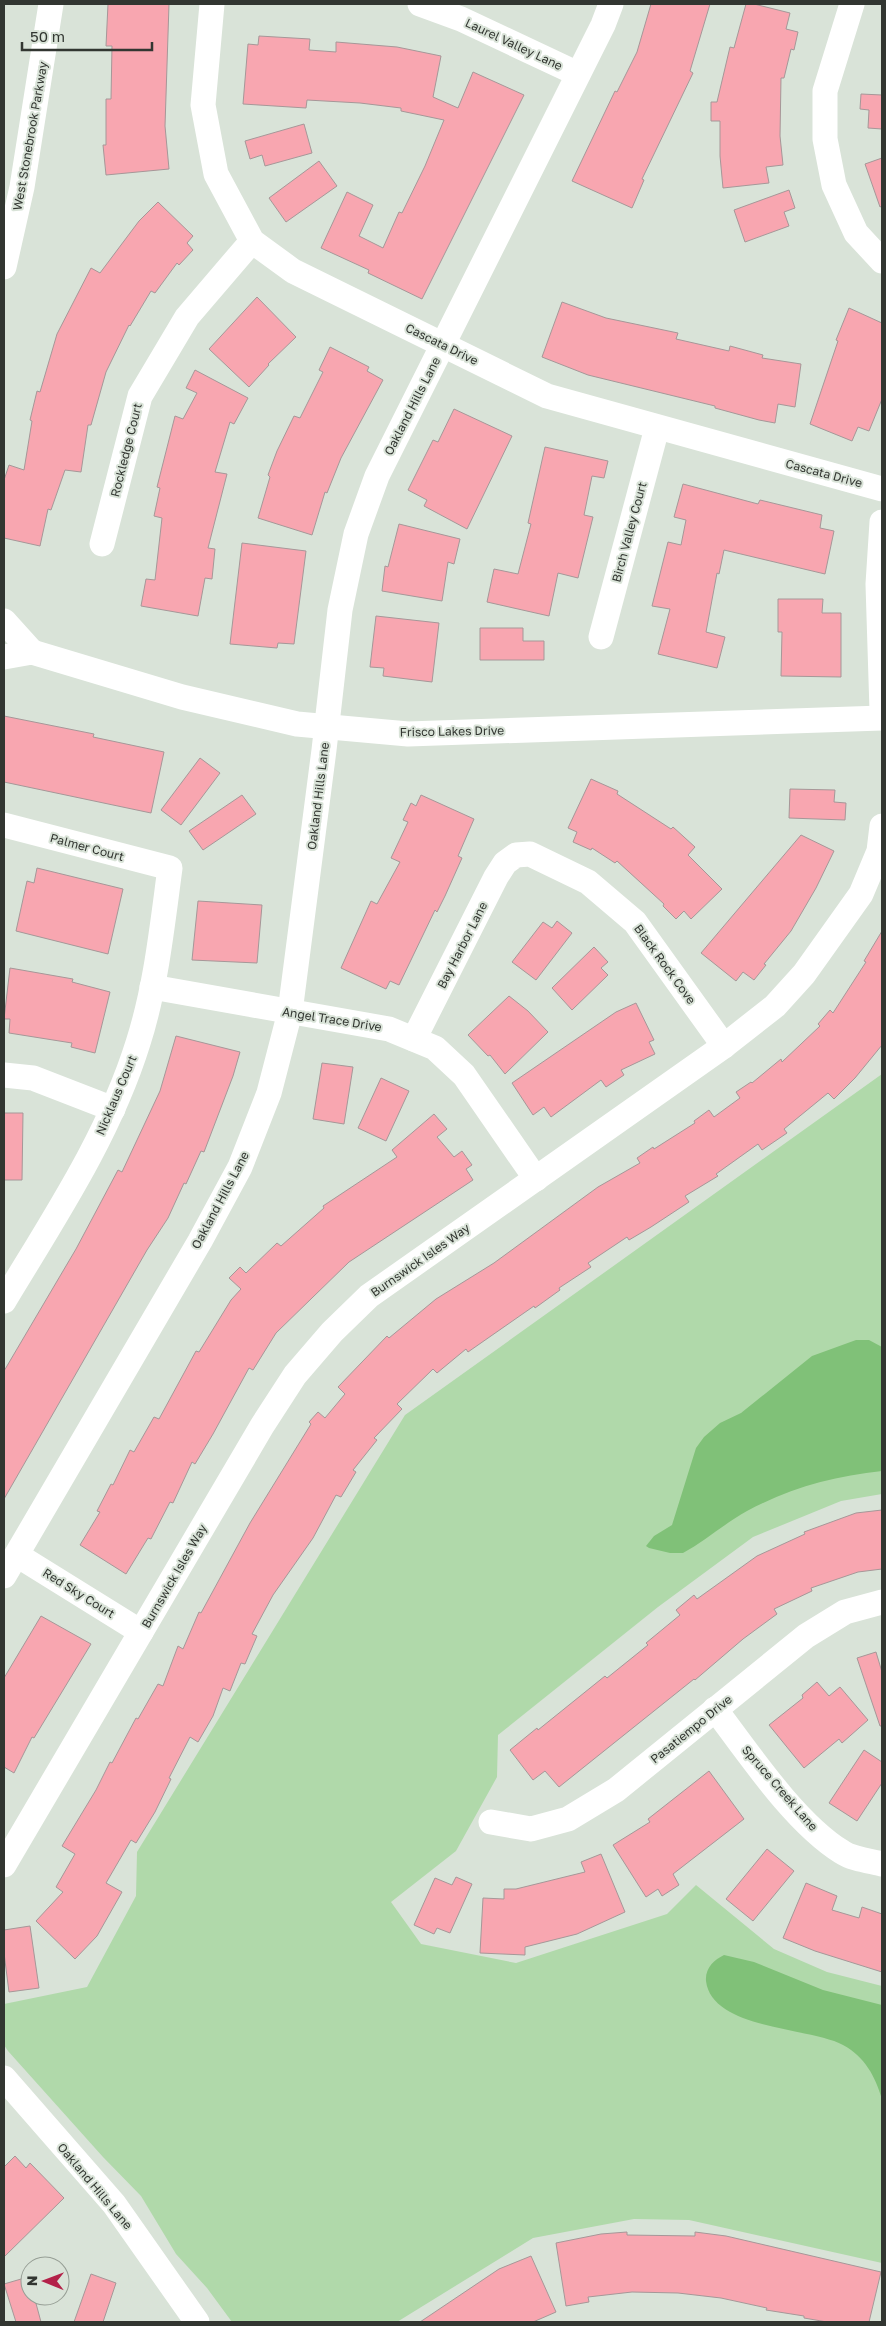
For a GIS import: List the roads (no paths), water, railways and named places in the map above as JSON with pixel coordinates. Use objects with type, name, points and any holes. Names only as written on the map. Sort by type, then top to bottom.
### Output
[{"type":"street","name":"West Stonebrook Parkway","points":[[4,266],[22,187],[51,4]]},
{"type":"street","name":"Cascata Drive","points":[[212,4],[203,105],[216,174],[252,241],[293,271],[547,396],[882,489]]},
{"type":"street","name":"Laurel Valley Lane","points":[[420,4],[461,19],[578,74]]},
{"type":"street","name":"Oakland Hills Lane","points":[[4,1576],[200,1241],[240,1168],[269,1093],[283,1047],[290,1012],[340,610],[356,534],[377,476],[578,74],[611,4]]},
{"type":"street","points":[[852,4],[825,91],[825,139],[834,185],[856,233],[882,261]]},
{"type":"street","name":"Rockledge Court","points":[[102,544],[140,396],[187,317],[252,241]]},
{"type":"street","name":"Birch Valley Court","points":[[601,637],[657,428]]},
{"type":"street","points":[[882,522],[878,584],[882,710]]},
{"type":"street","points":[[4,621],[32,652]]},
{"type":"street","name":"Frisco Lakes Drive","points":[[4,657],[32,652],[182,697],[296,724],[408,734],[882,718]]},
{"type":"street","name":"Palmer Court","points":[[4,825],[170,868]]},
{"type":"street","name":"Burnswick Isles Way","points":[[4,1865],[262,1426],[301,1368],[369,1296],[724,1046],[775,1006],[810,966],[861,894],[879,851],[882,826]]},
{"type":"street","name":"Black Rock Cove","points":[[516,855],[530,854],[588,882],[635,922],[724,1046]]},
{"type":"street","name":"Bay Harbor Lane","points":[[414,1039],[496,877],[505,863],[516,855]]},
{"type":"street","name":"Nicklaus Court","points":[[4,1301],[74,1186],[113,1109],[138,1043],[152,987],[170,868]]},
{"type":"street","name":"Angel Trace Drive","points":[[152,987],[389,1029],[435,1048],[464,1075],[536,1179]]},
{"type":"street","points":[[4,1075],[34,1078],[113,1109]]},
{"type":"street","name":"Red Sky Court","points":[[16,1555],[141,1632]]},
{"type":"street","name":"Pasatiempo Drive","points":[[491,1822],[532,1829],[568,1819],[616,1790],[806,1636],[845,1612],[882,1602]]},
{"type":"street","name":"Spruce Creek Lane","points":[[716,1709],[758,1766],[809,1826],[843,1854],[882,1864]]},
{"type":"street","name":"Oakland Hills Lane","points":[[4,2078],[12,2106],[114,2204],[197,2322]]}]
